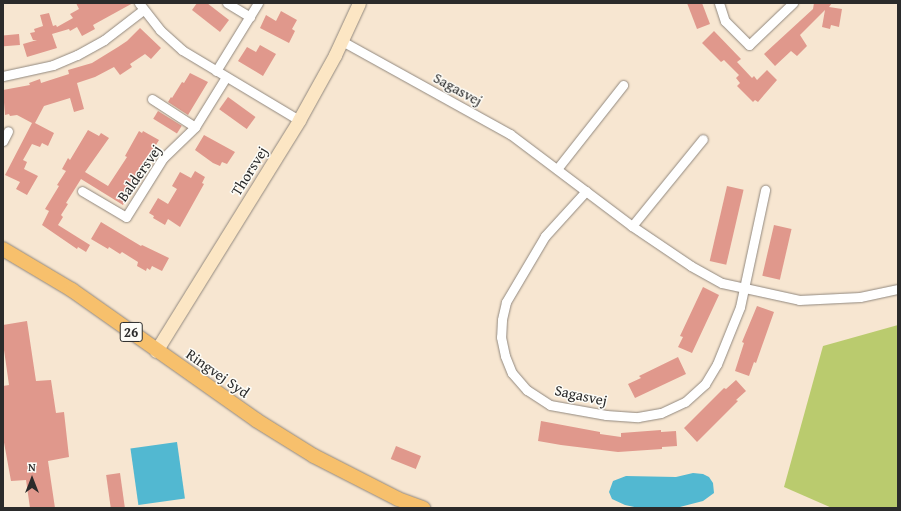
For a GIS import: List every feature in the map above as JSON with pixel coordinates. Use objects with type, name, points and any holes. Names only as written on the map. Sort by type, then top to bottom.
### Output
[{"type":"main road","name":"Ringvej Syd","points":[[3,249],[72,290],[156,351],[256,420],[314,456],[398,499],[423,508]]},
{"type":"street","points":[[227,3],[250,17]]},
{"type":"street","points":[[216,71],[258,3]]},
{"type":"street","name":"Thorsvej","points":[[156,351],[299,120],[342,42],[359,3]]},
{"type":"street","points":[[719,3],[725,21],[749,45],[793,3]]},
{"type":"street","points":[[3,76],[53,65],[77,55],[104,40],[141,6],[160,30],[182,50],[299,120]]},
{"type":"street","name":"Sagasvej","points":[[342,42],[510,134],[632,226],[691,266],[722,283],[799,300],[860,297],[898,289]]},
{"type":"street","name":"Baldersvej","points":[[82,191],[126,217],[163,158],[195,127],[226,77]]},
{"type":"street","points":[[557,169],[623,85]]},
{"type":"street","points":[[152,99],[195,127]]},
{"type":"street","points":[[3,141],[8,131]]},
{"type":"street","points":[[632,226],[704,139]]},
{"type":"street","name":"Sagasvej","points":[[586,191],[545,236],[506,302],[502,320],[501,338],[505,356],[510,367],[527,390],[550,405],[606,415],[638,417],[661,413],[685,402],[705,384],[718,364],[740,307],[765,190]]},
{"type":"green space","points":[[898,325],[898,508],[832,508],[784,487],[823,346]]},
{"type":"water","points":[[177,442],[185,498],[138,505],[130,449]]},
{"type":"water","points":[[693,473],[703,474],[709,477],[713,483],[714,493],[703,501],[676,508],[639,508],[625,505],[612,499],[609,492],[613,481],[626,476],[676,477]]},
{"type":"building","points":[[76,3],[133,3],[93,25],[95,29],[82,36],[77,27],[70,31],[69,29],[52,34],[57,48],[27,57],[23,44],[37,40],[33,40],[30,33],[35,32],[34,29],[43,26],[40,15],[49,13],[53,26],[56,25],[57,27],[73,18],[70,14],[79,9]]},
{"type":"building","points":[[197,3],[207,3],[229,20],[220,32],[192,10]]},
{"type":"building","points":[[687,3],[702,3],[710,24],[697,29]]},
{"type":"building","points":[[814,3],[832,3],[829,7],[842,9],[839,27],[831,25],[830,29],[822,27],[825,10],[800,35],[807,46],[797,56],[791,51],[775,66],[764,54],[813,9]]},
{"type":"building","points":[[281,11],[297,20],[292,29],[295,31],[289,43],[260,28],[266,15],[276,21]]},
{"type":"building","points":[[140,28],[161,48],[151,59],[145,54],[130,64],[132,67],[120,75],[114,67],[95,77],[77,83],[84,109],[74,112],[70,98],[44,106],[35,123],[54,133],[48,146],[42,143],[40,147],[32,144],[23,160],[27,162],[24,169],[38,176],[27,195],[16,189],[20,182],[5,175],[32,123],[17,115],[5,115],[3,90],[30,85],[29,83],[40,79],[41,83],[69,74],[68,70],[92,63],[118,47],[127,41]]},
{"type":"building","points":[[714,31],[741,59],[737,62],[752,78],[754,76],[757,80],[767,70],[777,80],[758,102],[755,100],[753,102],[737,86],[740,83],[736,78],[739,75],[724,60],[721,62],[702,43]]},
{"type":"building","points":[[19,34],[20,45],[4,46],[3,35]]},
{"type":"building","points":[[260,45],[276,54],[263,76],[238,61],[247,47],[256,52]]},
{"type":"building","points":[[190,73],[208,82],[188,115],[168,102],[182,82],[184,83]]},
{"type":"building","points":[[228,97],[256,117],[247,129],[219,109]]},
{"type":"building","points":[[158,111],[182,126],[177,133],[153,119]]},
{"type":"building","points":[[88,130],[99,136],[101,133],[109,138],[85,172],[108,186],[127,157],[125,156],[139,131],[142,133],[143,131],[159,140],[125,196],[127,197],[123,205],[81,179],[66,203],[68,204],[61,215],[63,217],[58,225],[90,245],[86,252],[78,247],[77,249],[42,225],[49,211],[45,209],[66,171],[62,169],[68,158],[70,160]]},
{"type":"building","points":[[204,135],[235,152],[227,164],[222,162],[220,166],[213,163],[195,150]]},
{"type":"building","points":[[195,171],[205,177],[202,183],[204,184],[180,227],[168,219],[165,225],[153,218],[154,216],[149,213],[158,198],[168,204],[177,189],[172,186],[180,172],[191,178]]},
{"type":"building","points":[[727,186],[744,190],[726,265],[710,261]]},
{"type":"building","points":[[101,222],[141,246],[142,245],[169,258],[162,271],[152,266],[150,270],[147,268],[146,271],[137,266],[138,262],[122,252],[120,254],[109,247],[108,249],[91,239]]},
{"type":"building","points":[[774,225],[792,229],[780,280],[762,276]]},
{"type":"building","points":[[703,287],[719,295],[692,353],[678,347],[683,337],[680,336]]},
{"type":"building","points":[[757,306],[774,312],[756,363],[754,362],[749,376],[735,371],[744,343],[742,342]]},
{"type":"building","points":[[27,321],[36,381],[51,380],[56,413],[64,412],[69,457],[48,461],[55,508],[30,508],[26,480],[11,481],[3,437],[3,386],[9,385],[3,343],[3,325]]},
{"type":"building","points":[[678,357],[686,374],[635,398],[628,384],[641,378],[639,376]]},
{"type":"building","points":[[736,380],[746,391],[697,442],[684,428],[724,388],[726,389]]},
{"type":"building","points":[[541,421],[621,437],[621,433],[661,430],[661,432],[676,431],[677,446],[662,447],[662,449],[618,452],[538,441]]},
{"type":"building","points":[[396,446],[421,456],[416,469],[391,459]]},
{"type":"building","points":[[120,473],[125,508],[111,508],[106,475]]}]
